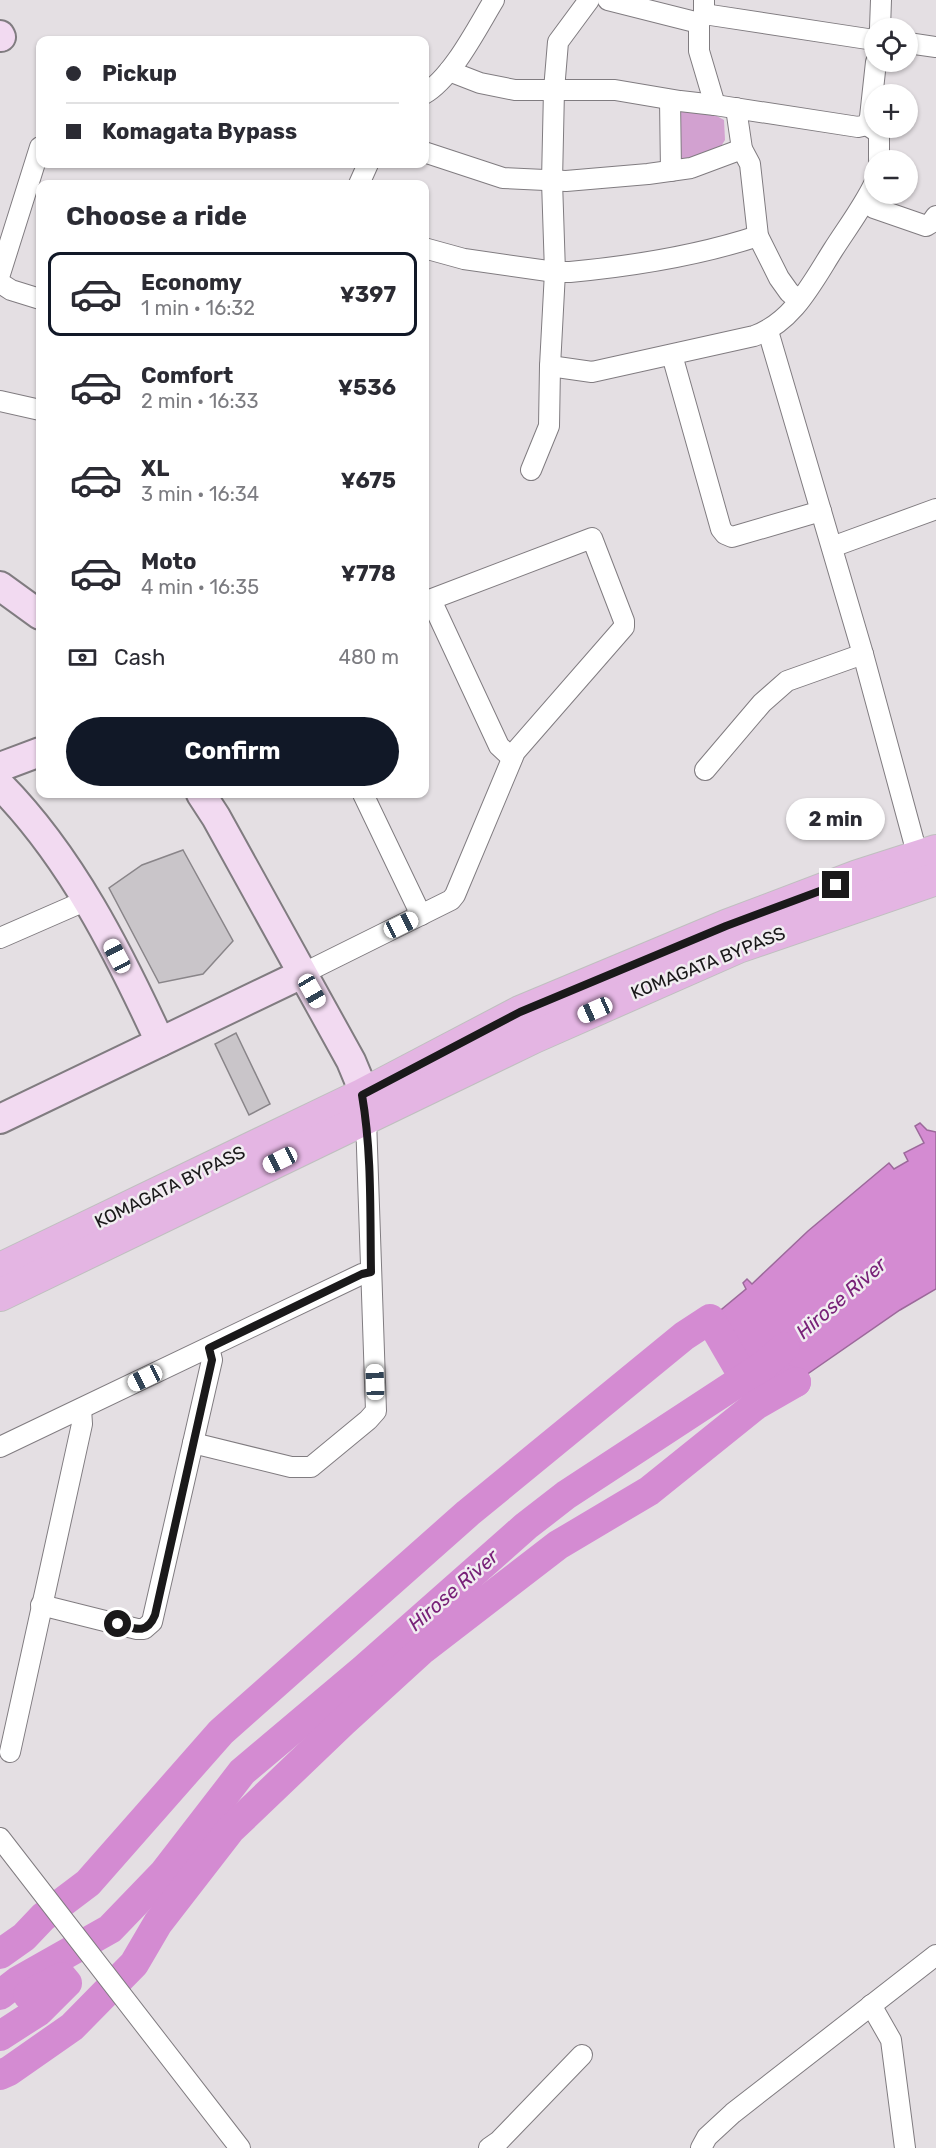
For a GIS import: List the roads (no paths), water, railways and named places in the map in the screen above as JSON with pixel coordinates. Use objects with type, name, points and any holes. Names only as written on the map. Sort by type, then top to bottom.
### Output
[{"type":"main road","name":"KOMAGATA BYPASS","points":[[0,1295],[364,1107],[520,1012],[726,926],[858,876],[930,863]]},
{"type":"main road","name":"KOMAGATA BYPASS","points":[[0,1269],[364,1107]]},
{"type":"street","points":[[429,91],[437,86],[449,71],[494,0]]},
{"type":"street","points":[[531,470],[549,426],[555,272],[552,181],[554,90],[558,42],[589,0]]},
{"type":"street","points":[[608,0],[703,12],[864,38]]},
{"type":"street","points":[[881,18],[882,0]]},
{"type":"street","points":[[703,12],[699,51],[715,105]]},
{"type":"street","points":[[918,44],[936,47]]},
{"type":"street","points":[[449,71],[480,83],[515,90],[615,90],[858,127],[864,126]]},
{"type":"street","points":[[670,100],[671,171]]},
{"type":"street","points":[[736,108],[742,148],[750,164],[758,236],[779,278],[799,301]]},
{"type":"street","points":[[429,154],[503,178],[552,181],[619,177],[691,168],[742,148]]},
{"type":"street","points":[[0,274],[36,160]]},
{"type":"street","points":[[550,366],[592,372],[768,331],[809,290],[864,204]]},
{"type":"street","points":[[868,204],[926,226],[932,223],[936,216]]},
{"type":"street","points":[[429,249],[464,259],[555,272],[624,267],[723,248],[758,236]]},
{"type":"street","points":[[0,283],[12,290],[36,298]]},
{"type":"street","points":[[768,331],[863,654],[930,863]]},
{"type":"street","points":[[672,355],[721,529],[725,534],[732,537],[821,511]]},
{"type":"street","points":[[0,401],[36,409]]},
{"type":"street","points":[[832,547],[936,509]]},
{"type":"street","points":[[0,1119],[445,904],[455,895],[518,747],[624,627],[624,621],[592,538],[429,601]]},
{"type":"street","points":[[0,586],[36,612]]},
{"type":"street","points":[[429,603],[499,746],[512,758]]},
{"type":"street","points":[[705,770],[762,703],[787,681],[863,654]]},
{"type":"street","points":[[0,768],[36,754]]},
{"type":"street","points":[[0,785],[35,824],[87,900],[160,1042]]},
{"type":"street","points":[[193,1443],[291,1467],[311,1467],[372,1416],[376,1404],[364,1107],[361,1085],[351,1061],[216,816],[204,798]]},
{"type":"street","points":[[365,798],[421,915]]},
{"type":"street","points":[[0,938],[87,900]]},
{"type":"street","points":[[0,1447],[362,1274],[371,1272]]},
{"type":"street","points":[[41,1605],[137,1629],[144,1629],[152,1622],[212,1360],[209,1348]]},
{"type":"street","points":[[10,1752],[82,1424],[81,1409]]},
{"type":"street","points":[[5,1844],[240,2148]]},
{"type":"street","points":[[701,2148],[707,2137],[733,2113],[936,1955]]},
{"type":"street","points":[[871,2006],[891,2040],[905,2148]]},
{"type":"street","points":[[489,2148],[499,2141],[582,2055]]},
{"type":"water","points":[[920,1123],[927,1130],[936,1132],[936,1289],[900,1310],[796,1382],[739,1369],[710,1319],[746,1289],[743,1283],[747,1279],[752,1284],[808,1231],[889,1163],[894,1169],[908,1161],[904,1153],[924,1143],[915,1126]]},
{"type":"waterway","points":[[0,1954],[24,1937],[43,1917],[88,1883],[221,1732],[468,1513],[684,1336],[710,1319],[739,1369],[796,1382]]},
{"type":"waterway","name":"Hirose River","points":[[0,1995],[18,1981],[110,1929],[164,1873],[242,1772],[363,1670],[526,1526],[566,1495],[763,1366],[785,1347]]},
{"type":"waterway","points":[[0,2075],[72,2027],[134,1964],[158,1923],[230,1830],[423,1649],[558,1545],[649,1491],[756,1405],[796,1382]]},
{"type":"waterway","points":[[0,2036],[39,2011],[67,1983],[62,1977],[28,1995]]}]
